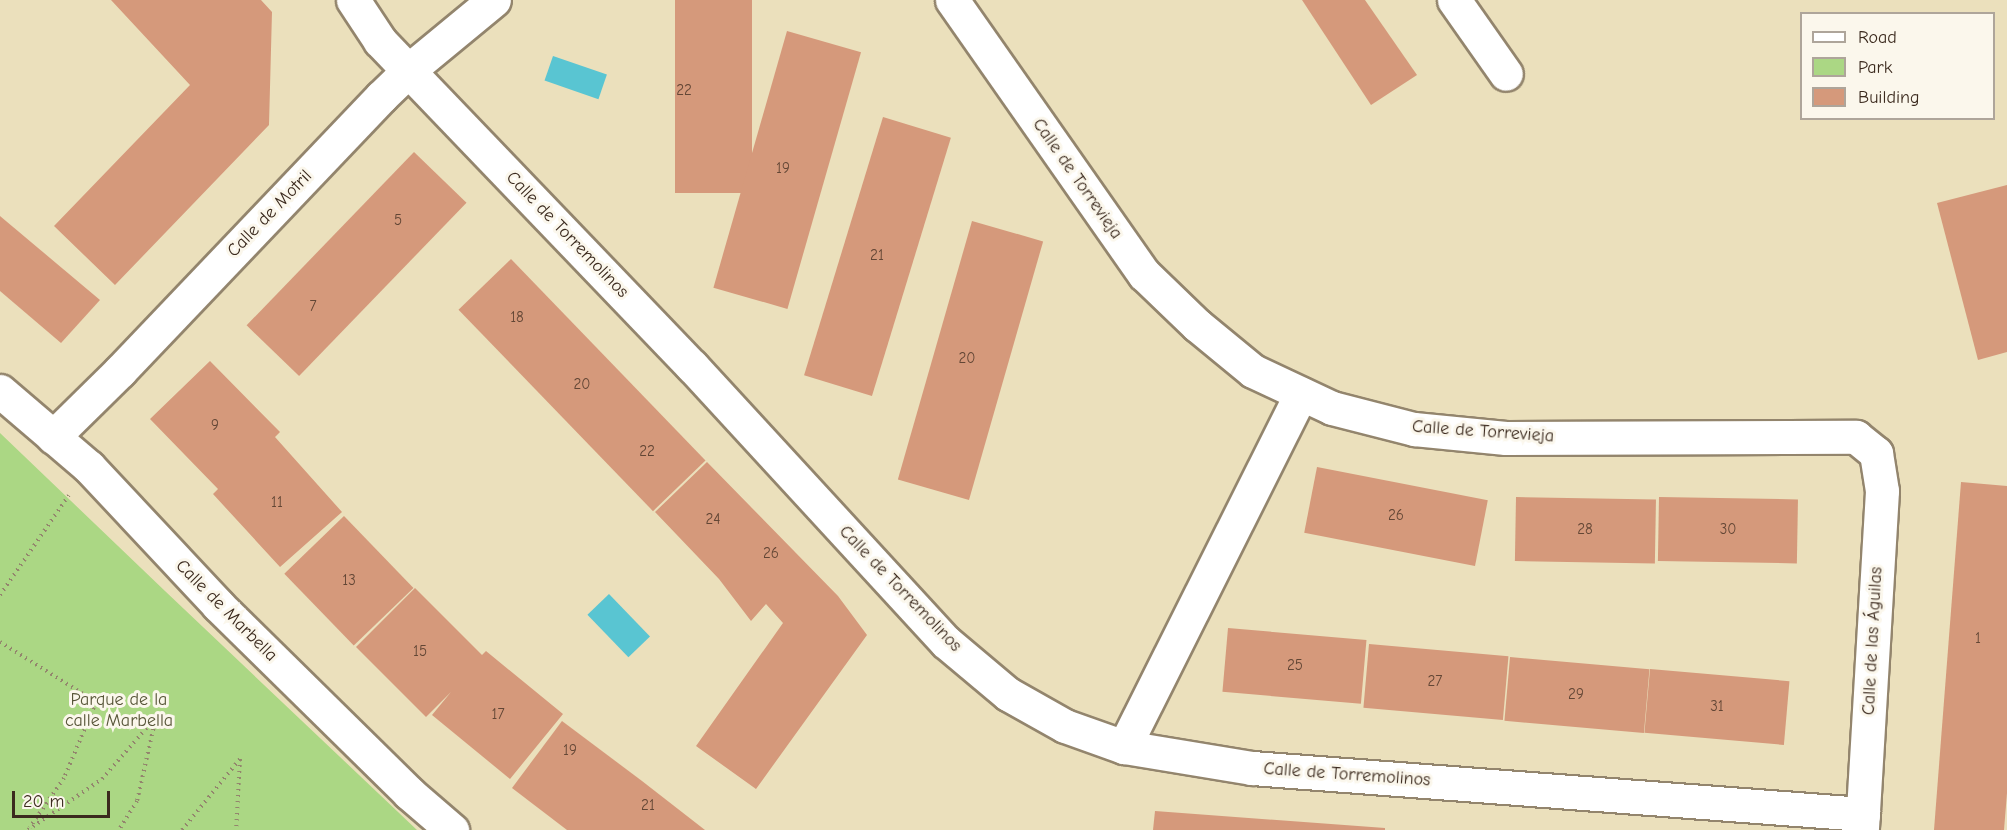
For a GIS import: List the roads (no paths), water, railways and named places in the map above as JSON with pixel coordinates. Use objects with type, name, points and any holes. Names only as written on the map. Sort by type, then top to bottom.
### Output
[{"type":"street","name":"Calle de Torremolinos","points":[[353,0],[380,41],[692,366],[946,642],[1008,694],[1065,726],[1124,747],[1252,768],[1862,822]]},
{"type":"street","name":"Calle de Motril","points":[[53,437],[409,70],[494,0]]},
{"type":"street","name":"Calle de Torrevieja","points":[[952,0],[1144,274],[1197,325],[1253,372],[1332,408],[1414,429],[1506,438],[1856,438],[1876,453]]},
{"type":"street","points":[[1454,0],[1506,74]]},
{"type":"street","name":"Calle de Marbella","points":[[0,391],[88,467],[218,605],[409,793],[452,830]]},
{"type":"street","points":[[1124,747],[1301,394]]},
{"type":"street","name":"Calle de las Águilas","points":[[1862,822],[1882,491],[1876,453]]},
{"type":"water","points":[[553,56],[607,75],[598,99],[545,81]]},
{"type":"water","points":[[609,594],[650,636],[628,657],[587,615]]},
{"type":"park label","name":"Parque de la calle Marbella","points":[[119,711]]}]
